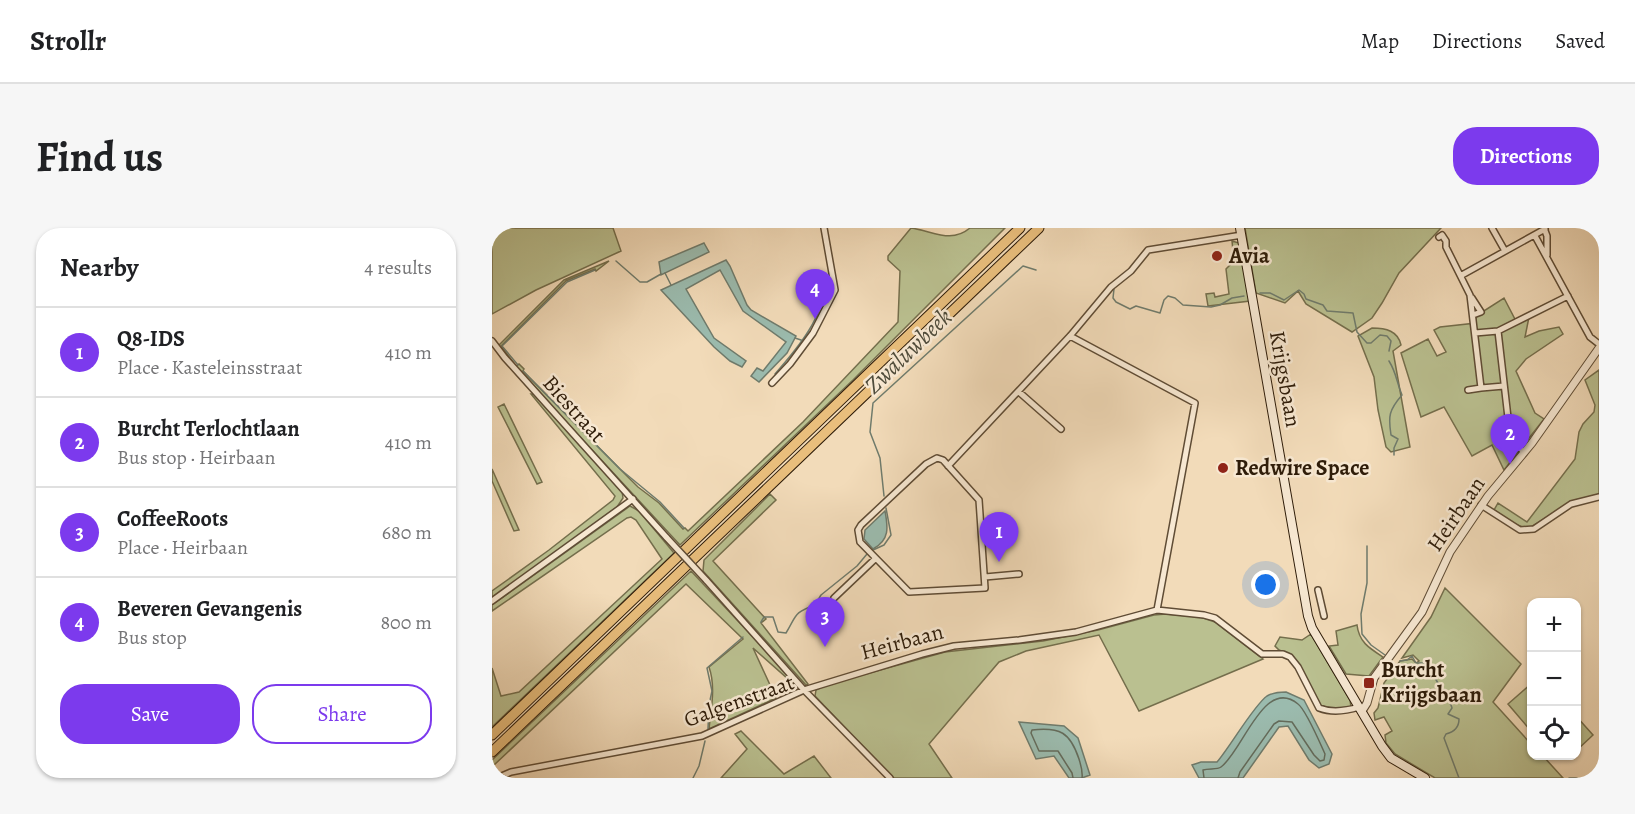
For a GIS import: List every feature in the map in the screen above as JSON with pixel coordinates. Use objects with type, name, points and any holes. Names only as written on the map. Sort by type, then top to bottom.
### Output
[{"type":"highway","points":[[492,735],[1020,228]]},
{"type":"highway","points":[[492,752],[1039,228]]},
{"type":"highway","points":[[1023,244],[1047,228]]},
{"type":"main road","name":"Krijgsbaan","points":[[1241,231],[1306,607],[1312,628],[1391,758],[1425,778]]},
{"type":"street","points":[[772,383],[790,364],[813,333],[835,290],[824,228]]},
{"type":"street","points":[[1492,228],[1505,251]]},
{"type":"street","points":[[1462,275],[1535,236],[1545,228],[1546,255]]},
{"type":"street","points":[[948,466],[1070,336],[1111,287],[1131,271],[1148,250],[1241,231]]},
{"type":"street","points":[[1535,236],[1590,337],[1599,346]]},
{"type":"street","points":[[1446,247],[1470,295],[1481,388]]},
{"type":"street","points":[[1475,333],[1498,331],[1568,296]]},
{"type":"street","points":[[1498,331],[1510,435],[1524,453]]},
{"type":"street","points":[[1070,336],[1194,403],[1157,610]]},
{"type":"street","name":"Biestraat","points":[[492,341],[633,499]]},
{"type":"street","name":"Heirbaan","points":[[804,690],[888,663],[954,646],[1049,637],[1100,627],[1157,610],[1215,618],[1262,654],[1282,654],[1290,657],[1298,667],[1319,708],[1326,711],[1360,709],[1367,703],[1374,678],[1422,612],[1446,559],[1481,505],[1524,453],[1599,346]]},
{"type":"street","points":[[1468,390],[1504,386]]},
{"type":"street","points":[[1019,392],[1061,429]]},
{"type":"street","points":[[932,459],[943,460],[948,466],[979,500],[985,588],[912,593],[905,590],[860,542],[858,530],[932,459]]},
{"type":"street","points":[[1481,505],[1520,530],[1527,531],[1534,529],[1571,504],[1599,497]]},
{"type":"street","points":[[492,601],[633,499],[804,690]]},
{"type":"street","points":[[834,598],[875,559]]},
{"type":"street","points":[[986,577],[1019,574]]},
{"type":"street","points":[[1318,590],[1323,616]]},
{"type":"street","points":[[1306,607],[1320,604]]},
{"type":"street","name":"Galgenstraat","points":[[497,778],[511,772],[702,736],[804,690],[890,778]]},
{"type":"green space","points":[[492,228],[613,228],[621,251],[536,290],[492,314]]},
{"type":"green space","points":[[911,228],[949,236],[963,233],[970,228],[1005,228],[853,380],[680,545],[506,357],[498,346],[564,280],[609,261],[596,271],[595,269],[566,281],[501,346],[516,366],[519,364],[524,369],[523,371],[638,487],[659,503],[683,529],[688,531],[803,422],[898,322],[900,271],[888,260],[888,256]]},
{"type":"green space","points":[[1245,228],[1441,228],[1399,273],[1372,318],[1352,332],[1306,304],[1298,291],[1285,303],[1256,293]]},
{"type":"green space","points":[[1232,241],[1239,243],[1250,301],[1208,306],[1206,294],[1214,293],[1215,297],[1229,294],[1226,269],[1234,261]]},
{"type":"green space","points":[[1504,298],[1517,323],[1529,317],[1525,337],[1539,331],[1559,327],[1563,334],[1526,359],[1516,371],[1535,413],[1544,419],[1504,470],[1492,445],[1472,456],[1444,407],[1421,417],[1401,353],[1428,339],[1437,356],[1446,352],[1434,330],[1440,327],[1476,323],[1476,316]]},
{"type":"green space","points":[[1372,328],[1391,331],[1397,336],[1401,345],[1393,351],[1410,447],[1391,452],[1386,447],[1374,377],[1358,336]]},
{"type":"green space","points":[[1599,370],[1599,494],[1570,503],[1531,527],[1511,522],[1494,510],[1498,503],[1527,522],[1575,459],[1579,432],[1594,412],[1595,405],[1585,380]]},
{"type":"green space","points":[[531,394],[534,394],[619,487],[623,498],[617,507],[492,599],[492,591],[549,550],[613,500],[615,496]]},
{"type":"green space","points":[[504,404],[542,482],[537,484],[498,407]]},
{"type":"green space","points":[[492,469],[519,530],[514,531],[492,481]]},
{"type":"green space","points":[[770,494],[776,500],[713,561],[766,619],[761,623],[808,684],[806,685],[703,571],[704,560]]},
{"type":"green space","points":[[630,506],[639,511],[674,553],[492,727],[492,668],[501,696],[519,692],[662,559],[636,520],[631,517],[627,518],[492,611],[492,605]]},
{"type":"green space","points":[[691,571],[798,685],[796,686],[753,648],[776,698],[709,729],[713,690],[709,667],[743,639],[686,584],[493,766],[495,770],[492,772],[492,760]]},
{"type":"green space","points":[[1445,588],[1521,664],[1493,702],[1527,740],[1527,760],[1547,760],[1563,778],[1435,778],[1395,754],[1386,743],[1385,735],[1392,731],[1384,717],[1375,720],[1374,713],[1378,708],[1384,683],[1400,661],[1412,659],[1416,663],[1419,661],[1413,655],[1402,658],[1431,617]]},
{"type":"green space","points":[[1166,614],[1200,617],[1215,622],[1263,659],[1139,711],[1099,635],[1026,651],[999,662],[929,744],[952,778],[893,778],[815,696],[816,690],[826,685],[945,652],[1043,641]]},
{"type":"green space","points":[[1357,625],[1362,640],[1383,657],[1369,676],[1346,674],[1329,646],[1338,645],[1336,631]]},
{"type":"green space","points":[[1311,634],[1350,700],[1351,707],[1321,706],[1291,655],[1275,646],[1280,637],[1302,640]]},
{"type":"green space","points":[[1527,687],[1527,726],[1508,704]]},
{"type":"green space","points":[[1581,722],[1593,735],[1581,746]]},
{"type":"green space","points":[[741,731],[784,774],[814,756],[831,778],[721,778],[747,749],[735,734]]},
{"type":"water","points":[[704,243],[709,252],[661,275],[659,262]]},
{"type":"water","points":[[726,260],[751,310],[796,336],[787,353],[759,382],[751,376],[757,368],[763,371],[786,342],[743,311],[720,270],[686,289],[714,338],[746,361],[742,367],[730,361],[714,347],[661,290]]},
{"type":"water","points":[[885,511],[887,528],[885,537],[873,549],[864,539],[865,530]]},
{"type":"water","points":[[1286,692],[1304,700],[1332,754],[1329,764],[1319,768],[1309,760],[1288,726],[1279,727],[1243,778],[1199,778],[1192,765],[1201,762],[1217,762],[1262,701],[1271,694]]},
{"type":"water","points":[[1019,722],[1064,726],[1078,738],[1090,775],[1082,778],[1069,778],[1054,756],[1036,759]]},
{"type":"waterway","points":[[616,261],[640,282],[647,282],[661,274]]},
{"type":"waterway","name":"Zwaluwbeek","points":[[884,496],[880,458],[870,432],[873,403],[1023,266],[1036,270]]},
{"type":"waterway","points":[[518,365],[502,346],[567,282],[595,270]]},
{"type":"waterway","points":[[665,273],[671,285]]},
{"type":"waterway","points":[[775,374],[809,331],[821,306],[825,280]]},
{"type":"waterway","name":"Zwaluwbeek","points":[[1114,289],[1113,298],[1116,302],[1130,309],[1136,306],[1160,313],[1164,300],[1168,296],[1175,298],[1183,305],[1211,307],[1232,298],[1244,296]]},
{"type":"waterway","name":"Zwaluwbeek","points":[[1260,293],[1270,293],[1284,300],[1299,290],[1306,299],[1323,305],[1327,311],[1353,313],[1357,332],[1367,343],[1371,343],[1380,335],[1387,336],[1391,341],[1389,351]]},
{"type":"waterway","points":[[795,338],[801,340]]},
{"type":"waterway","name":"Zwaluwbeek","points":[[1389,361],[1402,395],[1394,405],[1390,418],[1391,435],[1398,439],[1394,455]]},
{"type":"waterway","points":[[523,371],[620,469],[660,502],[684,528]]},
{"type":"waterway","name":"Zwaluwbeek","points":[[873,550],[884,545],[891,535],[886,508]]},
{"type":"waterway","name":"Zwaluwbeek","points":[[1367,546],[1367,583],[1361,614],[1362,634],[1371,645],[1385,655]]},
{"type":"waterway","name":"Zwaluwbeek","points":[[761,622],[764,617],[773,617],[778,632],[786,633],[799,613],[815,605],[821,595],[857,566],[867,554]]},
{"type":"waterway","name":"Zwaluwbeek","points":[[708,729],[712,691],[707,668],[743,637]]},
{"type":"waterway","name":"Zwaluwbeek","points":[[1400,661],[1412,656],[1416,663],[1430,663],[1432,673],[1451,705],[1452,708],[1448,714],[1459,719],[1455,729],[1446,734],[1444,738],[1459,778]]},
{"type":"waterway","name":"Zwaluwbeek","points":[[693,778],[699,766],[705,741]]},
{"type":"waterway","name":"Zwaluwbeek","points":[[1569,778],[1577,778]]},
{"type":"place","name":"Avia","points":[[1217,256]]},
{"type":"place","name":"Beveren Gevangenis","points":[[815,319]]},
{"type":"place","name":"Burcht Terlochtlaan","points":[[1510,464]]},
{"type":"place","name":"Redwire Space","points":[[1223,468]]},
{"type":"place","name":"Q8-IDS","points":[[999,562]]},
{"type":"place","name":"CoffeeRoots","points":[[825,647]]},
{"type":"place","name":"Burcht Krijgsbaan","points":[[1369,683]]}]
